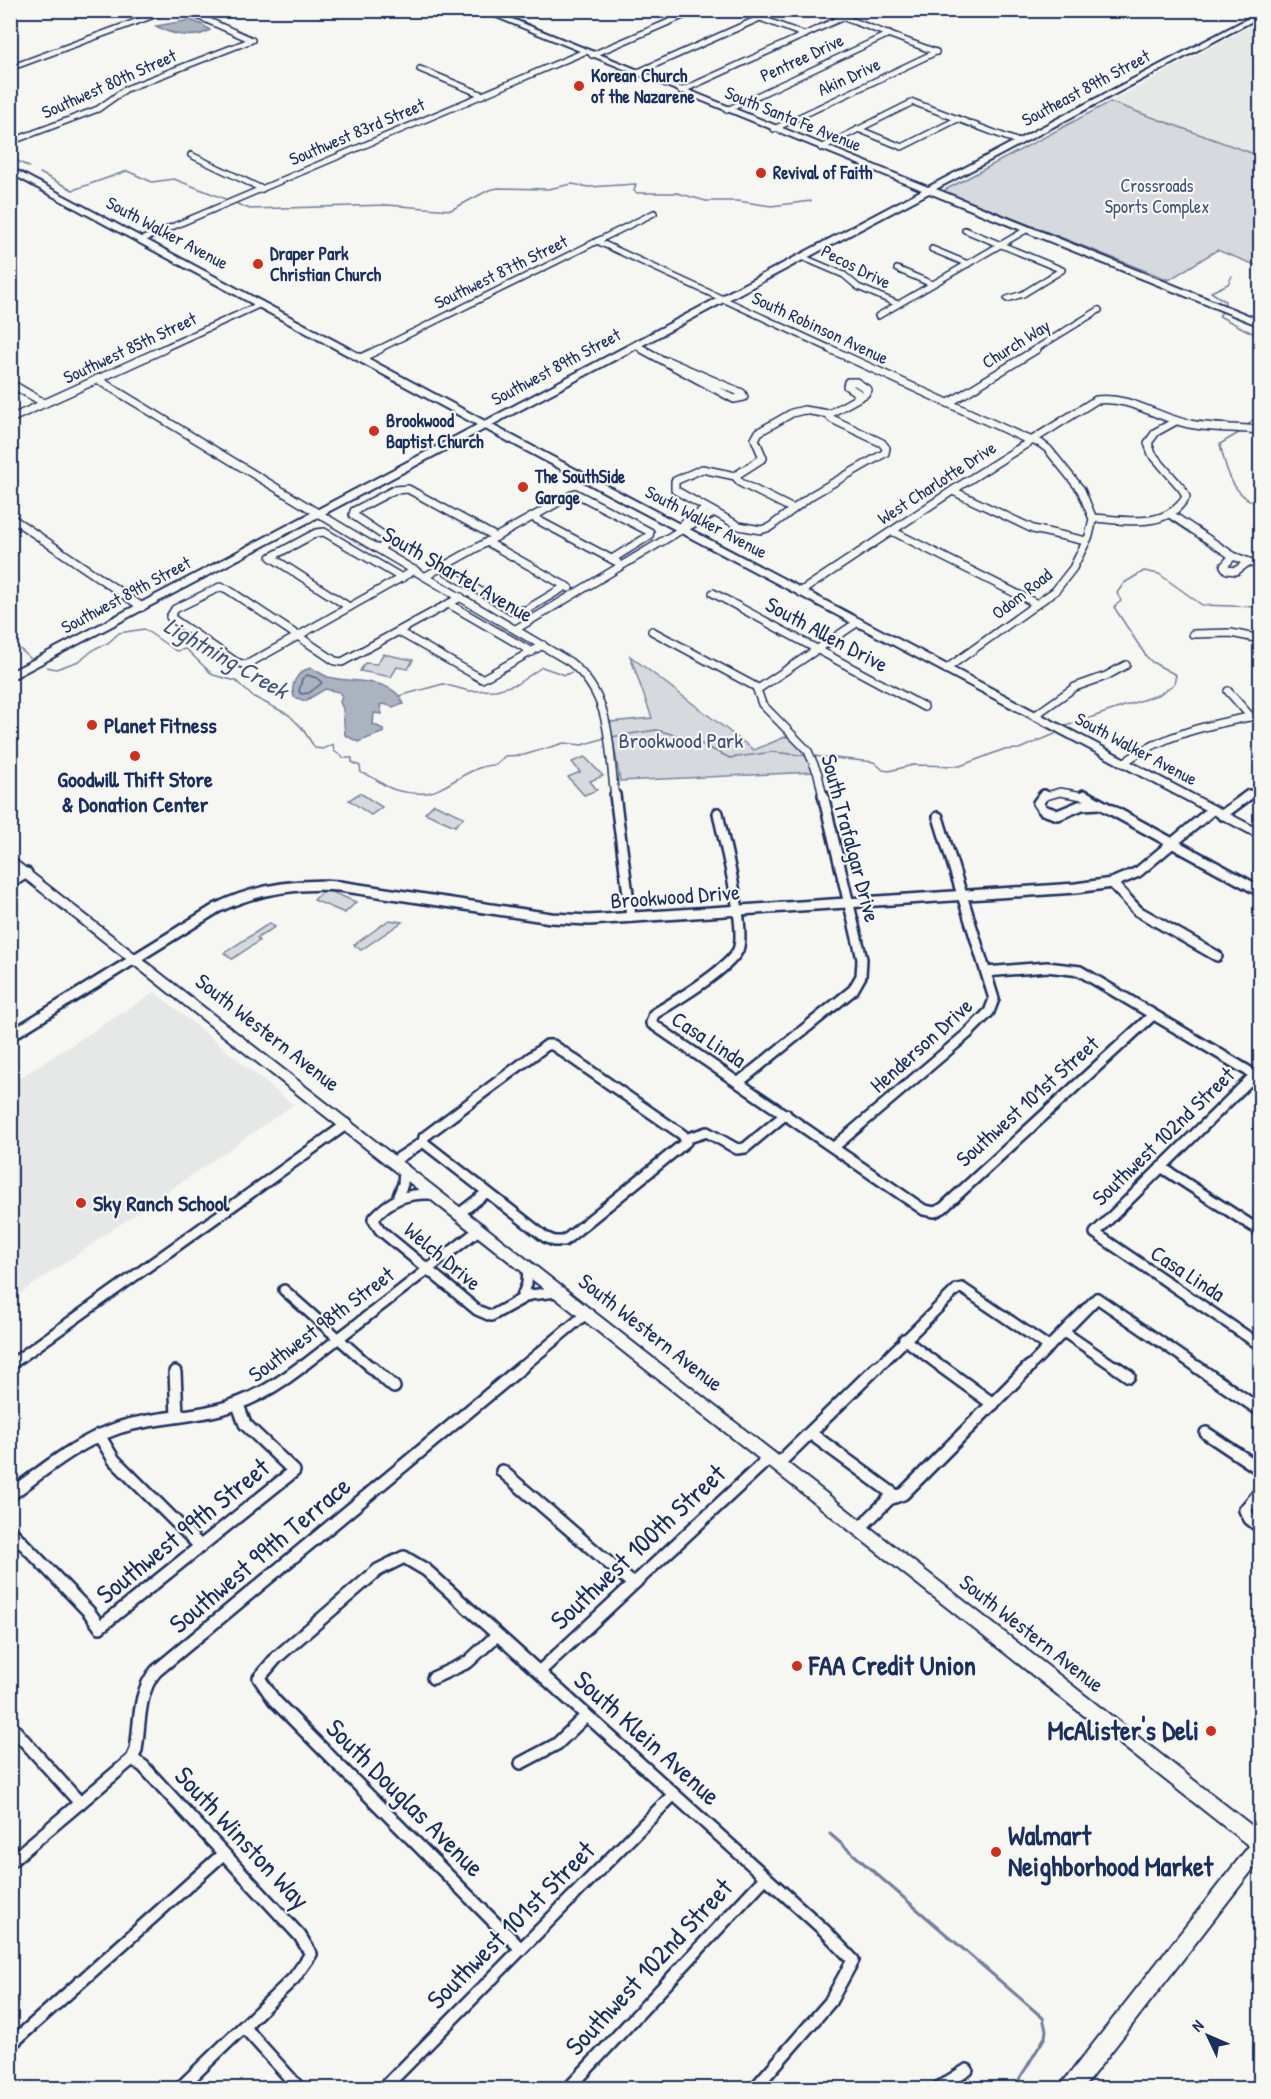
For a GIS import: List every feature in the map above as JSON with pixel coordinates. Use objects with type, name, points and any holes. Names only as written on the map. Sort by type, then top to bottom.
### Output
[{"type":"main road","name":"South Santa Fe Avenue","points":[[482,10],[927,191],[1260,323]]},
{"type":"main road","points":[[1242,10],[1259,14]]},
{"type":"main road","name":"Southeast 89th Street","points":[[927,191],[1259,14]]},
{"type":"main road","name":"South Walker Avenue","points":[[10,169],[681,530],[1260,835]]},
{"type":"main road","name":"Southwest 89th Street","points":[[10,677],[927,191]]},
{"type":"main road","name":"South Western Avenue","points":[[10,860],[1260,1845]]},
{"type":"main road","points":[[1071,2088],[1260,1845]]},
{"type":"street","points":[[10,68],[168,10]]},
{"type":"street","points":[[184,10],[196,12]]},
{"type":"street","points":[[592,55],[697,10]]},
{"type":"street","points":[[739,10],[805,35]]},
{"type":"street","points":[[823,10],[889,34]]},
{"type":"street","points":[[681,91],[859,10]]},
{"type":"street","name":"Southwest 80th Street","points":[[11,142],[98,109],[126,89],[252,40],[196,12]]},
{"type":"street","points":[[636,73],[760,18]]},
{"type":"street","name":"Akin Drive","points":[[774,129],[936,52],[889,34]]},
{"type":"street","name":"Pentree Drive","points":[[727,110],[889,34]]},
{"type":"street","name":"Southwest 83rd Street","points":[[141,240],[584,52]]},
{"type":"street","points":[[420,69],[483,95]]},
{"type":"street","points":[[824,149],[844,141],[855,131],[913,102],[1019,142]]},
{"type":"street","points":[[855,131],[902,147],[958,119]]},
{"type":"street","points":[[191,155],[262,189]]},
{"type":"street","name":"Southwest 87th Street","points":[[361,358],[654,213]]},
{"type":"street","points":[[965,230],[1062,270],[1023,294],[1007,299]]},
{"type":"street","points":[[878,316],[1029,231]]},
{"type":"street","name":"South Robinson Avenue","points":[[597,241],[1031,440]]},
{"type":"street","points":[[932,249],[968,264]]},
{"type":"street","name":"Pecos Drive","points":[[802,257],[844,275],[856,286],[898,304]]},
{"type":"street","points":[[897,269],[932,284]]},
{"type":"street","name":"Southwest 85th Street","points":[[10,418],[261,304]]},
{"type":"street","name":"Church Way","points":[[949,403],[1099,310]]},
{"type":"street","points":[[636,345],[689,372],[742,393],[744,397],[734,399],[689,372]]},
{"type":"street","name":"South Shartel Avenue","points":[[98,379],[574,664],[591,682],[601,700],[631,917]]},
{"type":"street","points":[[10,383],[44,403]]},
{"type":"street","points":[[827,414],[857,397]]},
{"type":"street","name":"West Charlotte Drive","points":[[800,592],[1092,401],[1109,398],[1127,400],[1176,421]]},
{"type":"street","points":[[735,476],[763,458],[755,439],[759,432],[796,411],[808,410],[827,414],[880,441],[887,450],[880,458],[832,483],[770,527],[761,530],[744,528],[706,509],[679,494],[673,486],[679,478],[698,469],[712,469],[735,476],[741,483],[793,509]]},
{"type":"street","points":[[1031,440],[1048,449],[1060,462],[1080,490],[1093,518],[1146,520],[1170,514],[1184,502],[1185,494],[1152,454],[1148,443],[1156,432],[1176,421],[1201,426],[1260,430]]},
{"type":"street","points":[[379,549],[390,540],[353,515],[354,511],[399,488],[408,489],[496,537]]},
{"type":"street","points":[[953,491],[1033,529],[1086,541]]},
{"type":"street","points":[[426,576],[575,493],[650,532],[649,536],[612,559]]},
{"type":"street","points":[[681,530],[684,523],[706,509]]},
{"type":"street","points":[[516,629],[681,530],[714,513]]},
{"type":"street","points":[[1170,514],[1233,556],[1260,565]]},
{"type":"street","points":[[10,517],[142,607]]},
{"type":"street","points":[[532,517],[622,566]]},
{"type":"street","name":"Odom Road","points":[[946,669],[1062,584],[1086,541],[1093,518]]},
{"type":"street","points":[[892,531],[1037,604]]},
{"type":"street","points":[[349,607],[271,557],[316,532],[324,532],[402,578]]},
{"type":"street","points":[[487,542],[577,592]]},
{"type":"street","points":[[1233,556],[1224,566],[1227,570],[1236,571],[1248,562]]},
{"type":"street","points":[[441,568],[513,611],[526,610],[566,586]]},
{"type":"street","points":[[415,570],[297,636],[243,664],[236,662],[170,617],[170,614],[220,587],[297,636],[335,661],[342,662],[461,597]]},
{"type":"street","name":"South Allen Drive","points":[[713,593],[924,707]]},
{"type":"street","points":[[449,604],[532,652]]},
{"type":"street","points":[[652,631],[758,689],[858,622]]},
{"type":"street","points":[[399,632],[482,679],[543,645]]},
{"type":"street","points":[[1192,634],[1231,633],[1260,639]]},
{"type":"street","points":[[1034,716],[1075,687],[1106,676],[1126,665]]},
{"type":"street","name":"South Trafalgar Drive","points":[[739,1082],[827,1012],[857,984],[863,967],[815,761],[806,746],[762,704],[758,689]]},
{"type":"street","points":[[1228,691],[1251,717]]},
{"type":"street","points":[[1123,763],[1151,744],[1205,727],[1260,715]]},
{"type":"street","points":[[1217,812],[1260,791]]},
{"type":"street","points":[[1100,804],[1082,804],[1058,815],[1043,810],[1038,803],[1040,798],[1047,794],[1066,792],[1081,794],[1100,804],[1173,843],[1260,891]]},
{"type":"street","name":"Brookwood Drive","points":[[10,1036],[225,903],[256,891],[294,885],[339,886],[551,918],[589,920],[1082,887],[1112,883],[1138,872],[1173,843],[1217,812]]},
{"type":"street","name":"Casa Linda","points":[[718,813],[741,936],[735,956],[676,1001],[654,1014],[651,1020],[656,1028],[672,1036],[928,1212]]},
{"type":"street","name":"Henderson Drive","points":[[834,1147],[967,1034],[989,1012],[994,999],[938,817]]},
{"type":"street","points":[[10,883],[27,873]]},
{"type":"street","points":[[1112,883],[1138,910],[1218,956]]},
{"type":"street","points":[[986,972],[1047,967],[1080,971],[1153,1016],[1258,1072]]},
{"type":"street","name":"Southwest 101st Street","points":[[928,1212],[943,1208],[1153,1016]]},
{"type":"street","points":[[399,1165],[423,1142],[424,1137],[547,1045],[553,1045],[683,1135],[686,1142],[564,1241],[554,1241],[545,1237],[423,1142]]},
{"type":"street","name":"Southwest 102nd Street","points":[[1095,1233],[1258,1072]]},
{"type":"street","points":[[685,1140],[707,1132],[737,1149],[744,1148],[786,1114]]},
{"type":"street","points":[[10,1365],[347,1124]]},
{"type":"street","name":"Welch Drive","points":[[398,1196],[403,1184],[399,1165]]},
{"type":"street","points":[[1161,1167],[1260,1231]]},
{"type":"street","name":"Welch Drive","points":[[436,1194],[415,1192],[398,1196],[381,1209],[373,1219],[380,1230],[477,1310],[491,1316],[507,1308],[522,1296],[541,1291],[561,1292]]},
{"type":"street","points":[[460,1213],[486,1193]]},
{"type":"street","name":"Southwest 98th Street","points":[[10,1496],[74,1449],[99,1435],[131,1425],[238,1405],[275,1387],[480,1229]]},
{"type":"street","name":"Casa Linda","points":[[1095,1233],[1260,1345]]},
{"type":"street","points":[[522,1296],[527,1284],[528,1266]]},
{"type":"street","name":"Southwest 100th Street","points":[[538,1672],[633,1584],[774,1460],[810,1433],[957,1288],[962,1288],[1049,1347]]},
{"type":"street","points":[[284,1290],[394,1387]]},
{"type":"street","points":[[860,1528],[889,1499],[903,1494],[1097,1298],[1260,1410]]},
{"type":"street","name":"Southwest 99th Terrace","points":[[132,1759],[136,1750],[145,1685],[156,1671],[587,1313]]},
{"type":"street","points":[[1064,1332],[1129,1377]]},
{"type":"street","points":[[904,1339],[993,1404]]},
{"type":"street","points":[[175,1372],[177,1416]]},
{"type":"street","name":"Southwest 99th Street","points":[[10,1530],[89,1612],[100,1627],[294,1471],[245,1424],[238,1405]]},
{"type":"street","points":[[810,1433],[896,1497]]},
{"type":"street","points":[[1206,1433],[1260,1469]]},
{"type":"street","points":[[99,1435],[114,1460],[201,1546]]},
{"type":"street","points":[[502,1471],[633,1584]]},
{"type":"street","points":[[1260,1492],[1245,1510],[1250,1519],[1260,1527]]},
{"type":"street","name":"South Klein Avenue","points":[[259,1678],[277,1657],[378,1570],[404,1557],[426,1570],[764,1879],[824,1930],[853,1960],[830,2002],[755,2088]]},
{"type":"street","points":[[433,1678],[468,1662],[497,1635]]},
{"type":"street","name":"South Douglas Avenue","points":[[259,1678],[274,1700],[521,1949]]},
{"type":"street","points":[[521,1763],[557,1744],[586,1716]]},
{"type":"street","points":[[10,1725],[80,1803]]},
{"type":"street","points":[[10,1862],[132,1759]]},
{"type":"street","name":"South Winston Way","points":[[132,1759],[143,1766],[300,1936],[311,1954],[294,1978],[244,2027]]},
{"type":"street","name":"Southwest 101st Street","points":[[384,2088],[674,1795]]},
{"type":"street","points":[[10,2045],[223,1854]]},
{"type":"street","name":"Southwest 102nd Street","points":[[569,2088],[764,1879]]},
{"type":"street","points":[[180,2088],[244,2027],[299,2088]]},
{"type":"street","points":[[938,2088],[967,2070]]},
{"type":"shaded area","points":[[1260,21],[1260,156],[1110,102]]},
{"type":"shaded area","name":"Sky Ranch School","points":[[155,992],[293,1105],[11,1300],[11,1068],[21,1077]]},
{"type":"green space","name":"Crossroads Sports Complex","points":[[1110,102],[1260,156],[1260,267],[1217,250],[1169,280],[943,191]]},
{"type":"green space","points":[[383,654],[413,660],[408,669],[397,667],[391,677],[360,671],[365,663],[377,664]]},
{"type":"green space","name":"Brookwood Park","points":[[630,656],[754,750],[790,735],[805,749],[814,772],[620,781],[610,722],[652,718]]},
{"type":"green space","points":[[585,757],[603,776],[590,781],[597,790],[584,795],[568,777],[580,772],[572,762]]},
{"type":"green space","points":[[360,793],[382,807],[371,815],[349,800]]},
{"type":"green space","points":[[434,804],[464,817],[455,826],[425,813]]},
{"type":"green space","points":[[325,889],[356,902],[345,913],[314,900]]},
{"type":"green space","points":[[389,920],[402,922],[361,950],[354,945]]},
{"type":"green space","points":[[270,923],[275,927],[257,938],[259,941],[232,959],[224,953]]},
{"type":"water","points":[[190,20],[210,30],[190,36],[169,32],[156,26]]},
{"type":"water","points":[[311,668],[328,677],[382,685],[399,695],[404,704],[393,707],[380,705],[382,714],[374,713],[373,724],[383,729],[384,732],[358,742],[345,735],[343,709],[340,702],[342,696],[339,692],[325,689],[305,701],[294,697],[293,687],[298,675]]},
{"type":"waterway","points":[[10,157],[29,167]]},
{"type":"waterway","points":[[40,173],[73,190],[127,171],[152,182],[174,179],[228,200]]},
{"type":"waterway","points":[[237,204],[250,209],[387,205],[451,210],[489,190],[498,188],[548,189],[572,184],[589,187],[636,184],[634,191],[637,193],[677,193],[706,201],[738,201],[771,206],[811,201]]},
{"type":"waterway","name":"Lightning Creek","points":[[1232,276],[1228,284],[1211,292],[1225,301],[1224,309],[1219,316],[1260,337]]},
{"type":"waterway","name":"Lightning Creek","points":[[1246,427],[1260,412]]},
{"type":"waterway","name":"Lightning Creek","points":[[1242,431],[1220,444],[1222,454],[1237,489],[1250,501],[1260,505]]},
{"type":"waterway","name":"Lightning Creek","points":[[1066,726],[1160,694],[1174,684],[1176,675],[1152,662],[1146,656],[1114,607],[1121,601],[1117,593],[1124,583],[1144,571],[1159,574],[1202,605],[1260,607]]},
{"type":"waterway","name":"Lightning Creek","points":[[47,667],[56,669],[79,661],[96,648],[108,643],[119,633],[144,629],[176,651],[186,649],[213,675],[236,681],[252,696],[289,715],[302,728],[315,748],[323,749],[333,744],[334,751],[344,758],[352,758],[352,762],[360,766],[361,773],[398,791],[422,793],[434,791],[476,769],[495,765],[505,756],[524,755],[564,743],[582,745],[605,738]]},
{"type":"waterway","name":"Lightning Creek","points":[[10,640],[30,658]]},
{"type":"waterway","points":[[399,696],[443,684],[469,691],[496,690],[517,684],[542,667],[565,675],[572,672]]},
{"type":"waterway","name":"Lightning Creek","points":[[611,737],[656,730],[691,739],[730,758],[773,752],[808,756]]},
{"type":"waterway","name":"Lightning Creek","points":[[813,756],[874,762],[883,770],[889,771],[913,765],[960,766],[1002,750],[1019,749],[1055,734]]},
{"type":"waterway","points":[[830,1834],[1043,2018],[1045,2037],[1014,2088]]},
{"type":"place","name":"Korean Church of the Nazarene","points":[[579,86]]},
{"type":"place","name":"Revival of Faith","points":[[761,173]]},
{"type":"place","name":"Draper Park Christian Church","points":[[258,264]]},
{"type":"place","name":"Brookwood Baptist Church","points":[[374,431]]},
{"type":"place","name":"The SouthSide Garage","points":[[523,487]]},
{"type":"place","name":"Planet Fitness","points":[[92,725]]},
{"type":"place","name":"Goodwill Thift Store & Donation Center","points":[[135,756]]},
{"type":"place","name":"Sky Ranch School","points":[[81,1203]]},
{"type":"place","name":"FAA Credit Union","points":[[797,1666]]},
{"type":"place","name":"McAlister's Deli","points":[[1211,1731]]},
{"type":"place","name":"Walmart Neighborhood Market","points":[[996,1852]]}]
